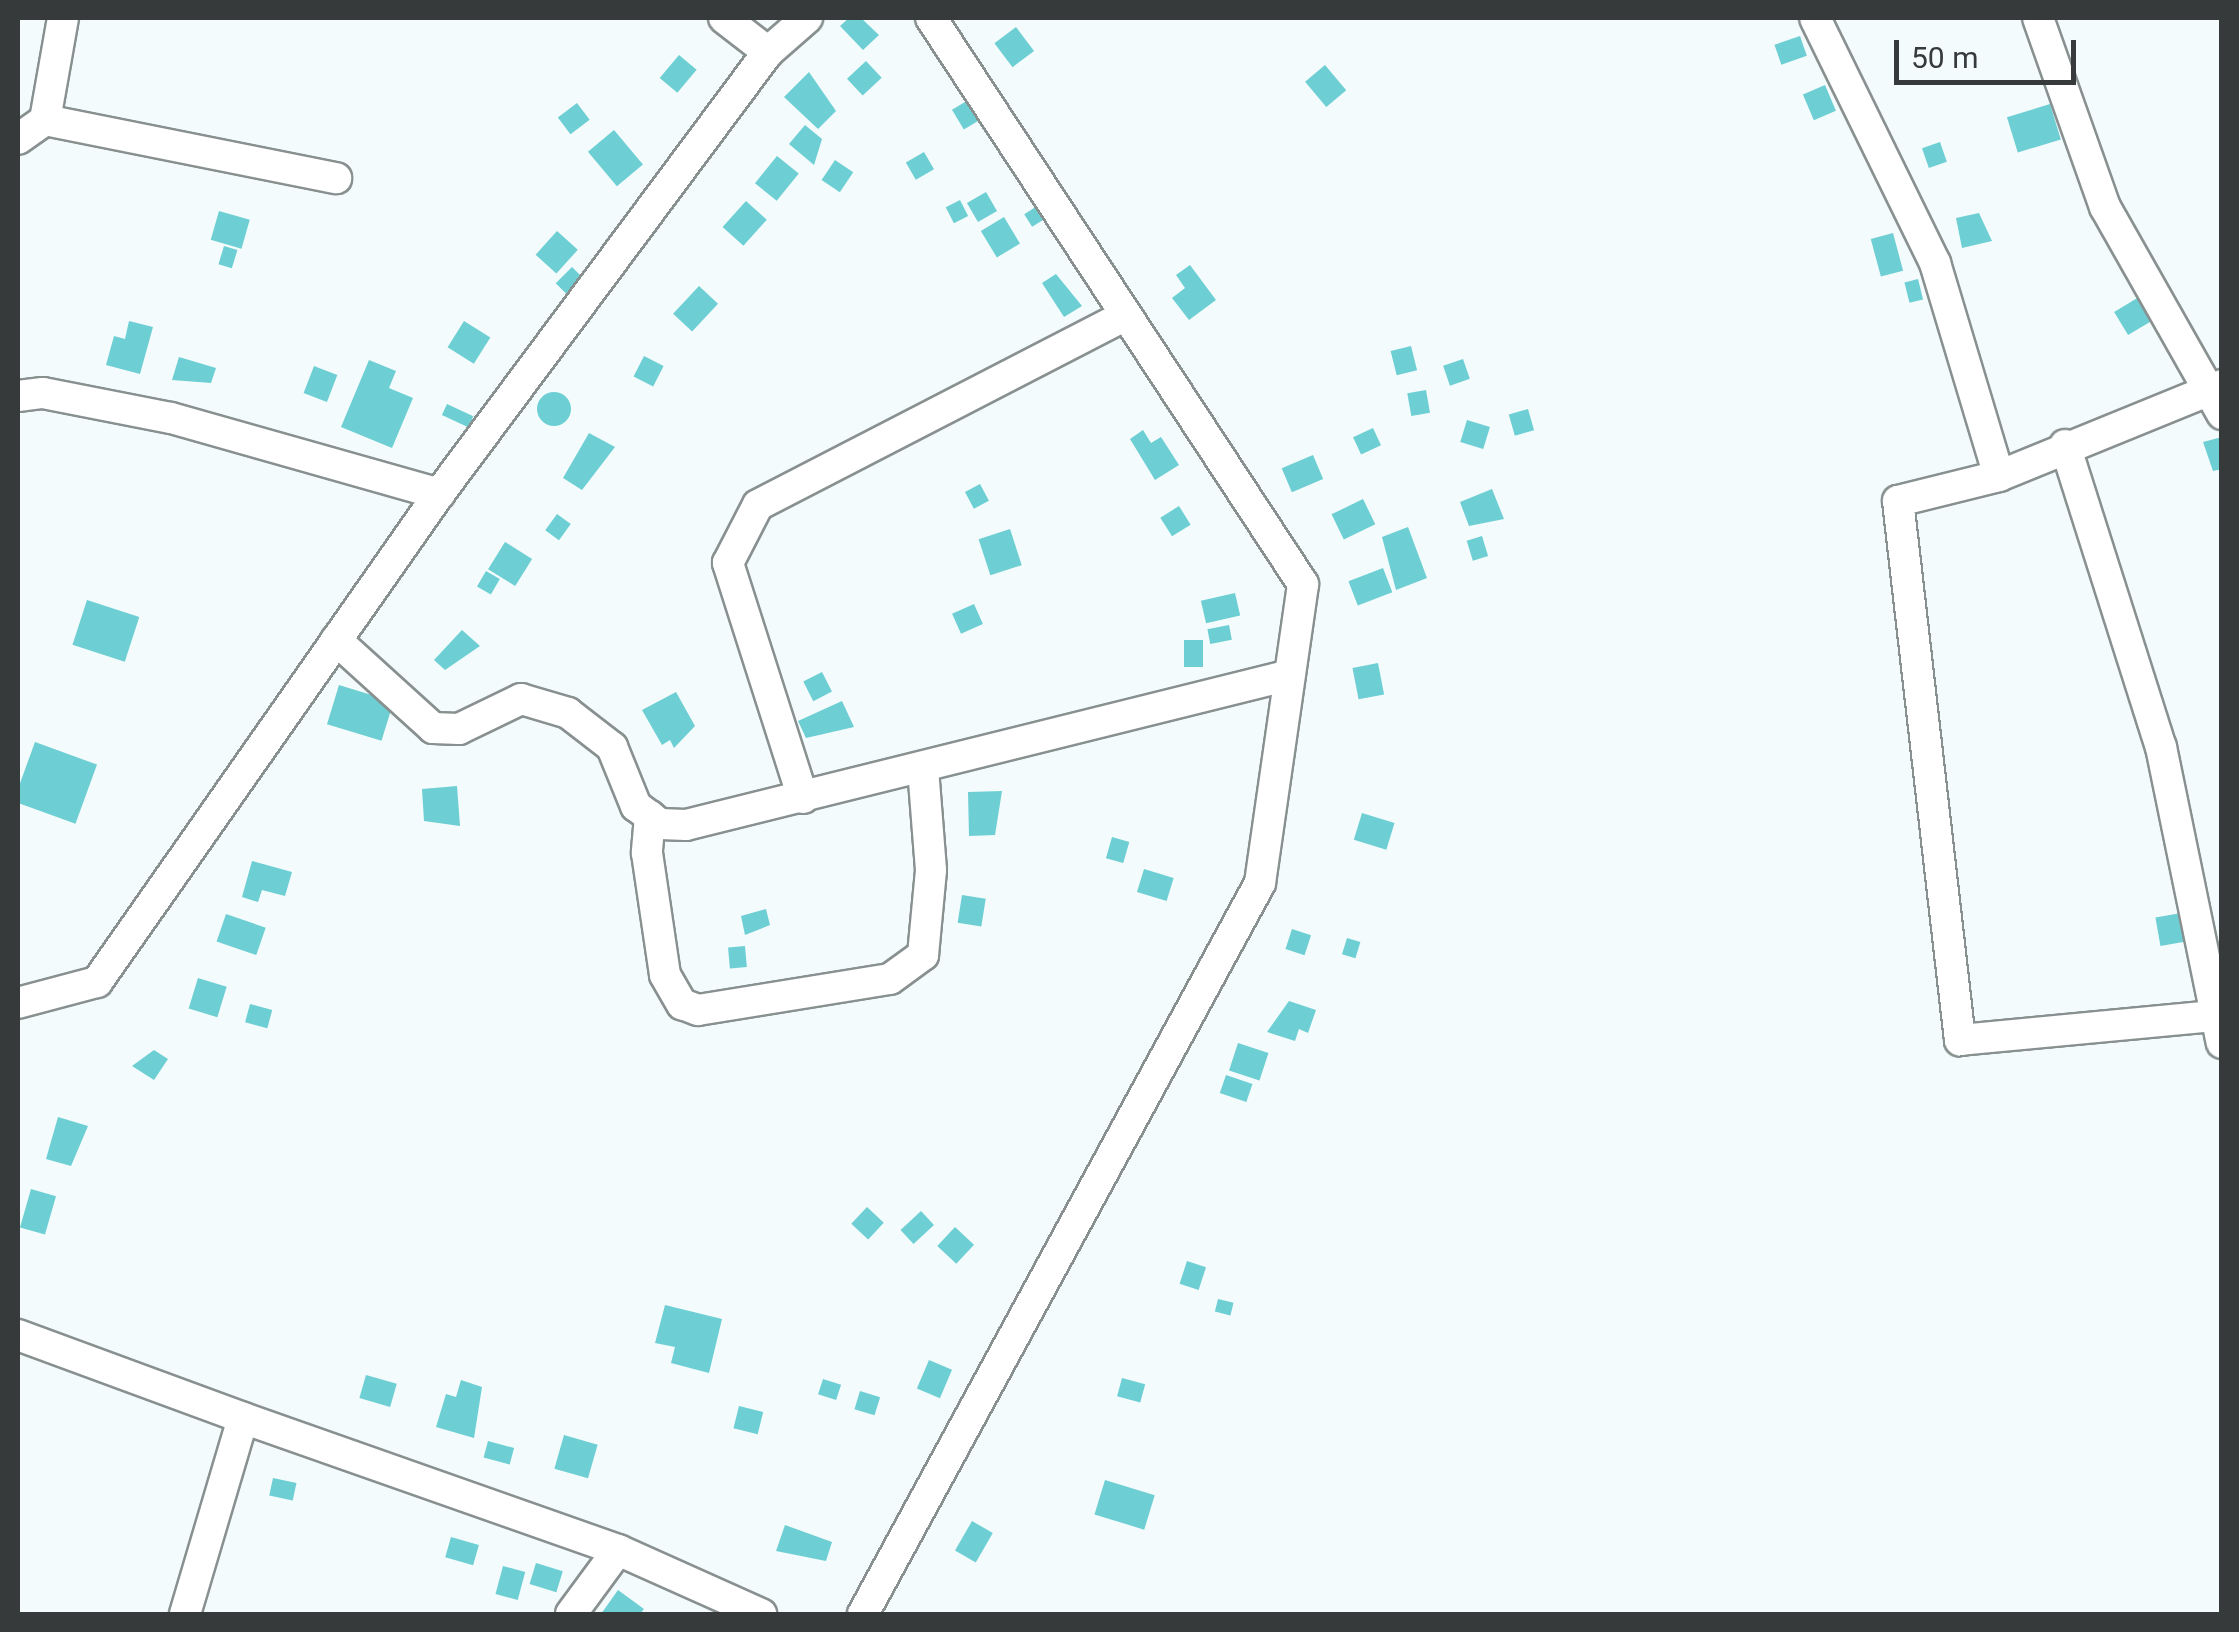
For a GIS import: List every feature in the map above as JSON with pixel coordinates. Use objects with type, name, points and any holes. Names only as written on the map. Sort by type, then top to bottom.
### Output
[{"type":"street","points":[[18,139],[44,120],[63,18]]},
{"type":"street","points":[[724,18],[768,52]]},
{"type":"street","points":[[18,1004],[97,982],[439,494],[768,52],[806,18]]},
{"type":"street","points":[[864,1614],[1260,883],[1302,584],[931,18]]},
{"type":"street","points":[[1815,18],[1935,263],[1999,476]]},
{"type":"street","points":[[2038,18],[2105,207],[2217,396],[2065,445],[1999,476],[1898,501],[1960,1040],[2217,1030],[2160,747],[2065,445]]},
{"type":"street","points":[[44,120],[336,178]]},
{"type":"street","points":[[803,798],[728,563],[758,504],[1126,314]]},
{"type":"street","points":[[18,396],[43,394],[171,418],[439,494]]},
{"type":"street","points":[[336,640],[433,728],[459,729],[522,700],[568,714],[612,747],[636,806],[650,816],[686,825],[1290,675]]},
{"type":"street","points":[[650,816],[646,853],[665,975],[682,1004],[698,1010],[890,979],[923,955],[931,870],[923,768]]},
{"type":"street","points":[[18,1335],[618,1550],[761,1614]]},
{"type":"street","points":[[185,1614],[243,1418]]},
{"type":"street","points":[[571,1614],[618,1550]]},
{"type":"building","points":[[849,18],[861,18],[879,35],[863,50],[840,26]]},
{"type":"building","points":[[1016,27],[1034,51],[1012,67],[994,43]]},
{"type":"building","points":[[1800,36],[1807,56],[1781,65],[1774,45]]},
{"type":"building","points":[[679,55],[697,70],[677,93],[660,78]]},
{"type":"building","points":[[866,61],[882,78],[863,96],[847,79]]},
{"type":"building","points":[[1325,65],[1346,90],[1326,107],[1305,82]]},
{"type":"building","points":[[809,72],[836,111],[818,129],[784,97]]},
{"type":"building","points":[[1825,85],[1836,111],[1814,120],[1803,94]]},
{"type":"building","points":[[970,99],[982,119],[964,130],[952,110]]},
{"type":"building","points":[[577,103],[590,120],[570,134],[558,117]]},
{"type":"building","points":[[2050,104],[2061,139],[2018,153],[2007,117]]},
{"type":"building","points":[[805,125],[822,139],[814,165],[789,144]]},
{"type":"building","points":[[614,130],[643,164],[617,186],[588,152]]},
{"type":"building","points":[[1940,142],[1947,162],[1929,168],[1922,148]]},
{"type":"building","points":[[924,152],[934,169],[916,180],[906,162]]},
{"type":"building","points":[[777,156],[799,174],[777,201],[755,183]]},
{"type":"building","points":[[835,160],[853,172],[840,192],[822,180]]},
{"type":"building","points":[[986,192],[997,211],[978,222],[967,203]]},
{"type":"building","points":[[960,200],[968,216],[954,223],[946,207]]},
{"type":"building","points":[[746,201],[767,220],[743,246],[723,227]]},
{"type":"building","points":[[1042,203],[1050,216],[1032,227],[1024,214]]},
{"type":"building","points":[[219,211],[250,220],[241,249],[211,240]]},
{"type":"building","points":[[1979,213],[1992,241],[1962,248],[1956,218]]},
{"type":"building","points":[[1004,217],[1020,244],[997,257],[981,231]]},
{"type":"building","points":[[557,231],[578,250],[556,274],[536,255]]},
{"type":"building","points":[[1893,233],[1903,271],[1881,277],[1871,239]]},
{"type":"building","points":[[224,246],[237,250],[232,268],[218,264]]},
{"type":"building","points":[[1190,265],[1216,300],[1189,320],[1172,298],[1185,288],[1176,275]]},
{"type":"building","points":[[572,267],[587,282],[571,298],[556,283]]},
{"type":"building","points":[[1056,274],[1082,306],[1064,317],[1042,283]]},
{"type":"building","points":[[1918,279],[1923,299],[1909,303],[1904,282]]},
{"type":"building","points":[[699,286],[718,304],[692,332],[673,314]]},
{"type":"building","points":[[2139,297],[2153,320],[2128,335],[2114,312]]},
{"type":"building","points":[[129,321],[153,327],[140,374],[106,365],[114,336],[125,339]]},
{"type":"building","points":[[464,321],[490,337],[474,364],[448,347]]},
{"type":"building","points":[[1411,346],[1417,370],[1397,375],[1391,351]]},
{"type":"building","points":[[644,356],[664,366],[653,386],[634,376]]},
{"type":"building","points":[[179,357],[216,368],[211,383],[172,380]]},
{"type":"building","points":[[1463,359],[1470,379],[1450,386],[1443,366]]},
{"type":"building","points":[[369,360],[396,371],[389,388],[413,398],[392,448],[341,427]]},
{"type":"building","points":[[314,366],[337,375],[327,402],[304,393]]},
{"type":"building","points":[[1426,390],[1430,413],[1411,416],[1407,393]]},
{"type":"building","points":[[554,392],[566,397],[571,409],[566,421],[554,426],[542,421],[537,409],[542,397]]},
{"type":"building","points":[[447,404],[473,416],[468,427],[442,415]]},
{"type":"building","points":[[1528,409],[1534,430],[1515,436],[1509,415]]},
{"type":"building","points":[[1467,420],[1490,427],[1483,449],[1460,442]]},
{"type":"building","points":[[1373,428],[1381,445],[1361,455],[1353,437]]},
{"type":"building","points":[[1143,430],[1151,443],[1161,437],[1179,465],[1155,480],[1130,439]]},
{"type":"building","points":[[589,433],[615,447],[582,490],[563,478]]},
{"type":"building","points":[[2222,437],[2222,469],[2213,471],[2203,442]]},
{"type":"building","points":[[1313,455],[1323,479],[1292,492],[1282,468]]},
{"type":"building","points":[[980,484],[989,501],[974,509],[965,492]]},
{"type":"building","points":[[1492,489],[1504,519],[1469,526],[1460,502]]},
{"type":"building","points":[[1363,499],[1375,524],[1344,540],[1332,514]]},
{"type":"building","points":[[1179,506],[1191,525],[1172,536],[1160,518]]},
{"type":"building","points":[[557,514],[571,524],[559,540],[545,530]]},
{"type":"building","points":[[1408,527],[1427,578],[1396,590],[1382,537]]},
{"type":"building","points":[[1010,529],[1022,565],[990,575],[979,539]]},
{"type":"building","points":[[1482,536],[1488,556],[1473,561],[1467,541]]},
{"type":"building","points":[[505,542],[532,559],[515,586],[488,569]]},
{"type":"building","points":[[1383,568],[1392,592],[1358,606],[1348,581]]},
{"type":"building","points":[[486,571],[500,579],[491,595],[477,587]]},
{"type":"building","points":[[1235,593],[1240,615],[1206,623],[1201,601]]},
{"type":"building","points":[[87,600],[139,617],[125,662],[72,645]]},
{"type":"building","points":[[974,604],[983,624],[961,634],[952,614]]},
{"type":"building","points":[[1229,625],[1232,640],[1210,644],[1207,629]]},
{"type":"building","points":[[462,630],[480,646],[445,670],[434,660]]},
{"type":"building","points":[[1184,640],[1203,640],[1203,667],[1184,667]]},
{"type":"building","points":[[1378,663],[1384,694],[1359,699],[1352,668]]},
{"type":"building","points":[[822,672],[832,692],[813,701],[803,682]]},
{"type":"building","points":[[339,685],[394,702],[382,741],[327,724]]},
{"type":"building","points":[[676,692],[695,726],[674,748],[670,740],[662,745],[642,710]]},
{"type":"building","points":[[842,701],[854,727],[806,738],[798,721]]},
{"type":"building","points":[[35,742],[97,765],[75,824],[18,803],[18,789]]},
{"type":"building","points":[[457,786],[460,826],[424,821],[422,789]]},
{"type":"building","points":[[1002,791],[995,835],[969,836],[968,792]]},
{"type":"building","points":[[1362,813],[1395,823],[1386,850],[1354,840]]},
{"type":"building","points":[[1112,837],[1129,842],[1123,863],[1106,858]]},
{"type":"building","points":[[252,861],[292,872],[285,896],[262,890],[258,902],[242,897]]},
{"type":"building","points":[[1144,869],[1174,878],[1167,901],[1137,892]]},
{"type":"building","points":[[962,895],[986,899],[981,926],[958,923]]},
{"type":"building","points":[[766,909],[770,925],[745,935],[741,916]]},
{"type":"building","points":[[2181,913],[2186,942],[2160,946],[2155,918]]},
{"type":"building","points":[[226,914],[266,928],[256,955],[217,941]]},
{"type":"building","points":[[1292,929],[1311,935],[1305,955],[1286,949]]},
{"type":"building","points":[[1347,938],[1360,942],[1355,958],[1342,954]]},
{"type":"building","points":[[745,946],[747,967],[730,968],[728,947]]},
{"type":"building","points":[[198,978],[227,987],[217,1017],[189,1009]]},
{"type":"building","points":[[1289,1001],[1316,1010],[1308,1033],[1299,1029],[1295,1041],[1267,1032]]},
{"type":"building","points":[[250,1004],[272,1010],[267,1028],[245,1022]]},
{"type":"building","points":[[1238,1043],[1268,1053],[1259,1080],[1229,1071]]},
{"type":"building","points":[[154,1050],[168,1059],[154,1080],[132,1066]]},
{"type":"building","points":[[1226,1075],[1252,1084],[1246,1102],[1220,1093]]},
{"type":"building","points":[[58,1117],[88,1126],[71,1166],[46,1159]]},
{"type":"building","points":[[31,1189],[56,1196],[45,1235],[20,1227]]},
{"type":"building","points":[[867,1207],[884,1223],[868,1240],[851,1224]]},
{"type":"building","points":[[921,1211],[934,1225],[913,1244],[901,1230]]},
{"type":"building","points":[[955,1227],[974,1245],[956,1264],[937,1246]]},
{"type":"building","points":[[1187,1261],[1206,1267],[1199,1290],[1180,1284]]},
{"type":"building","points":[[1218,1299],[1234,1303],[1230,1315],[1215,1312]]},
{"type":"building","points":[[665,1305],[722,1319],[709,1373],[671,1363],[675,1347],[655,1343]]},
{"type":"building","points":[[929,1360],[952,1370],[940,1398],[917,1389]]},
{"type":"building","points":[[366,1375],[397,1384],[390,1407],[359,1398]]},
{"type":"building","points":[[1122,1378],[1145,1384],[1140,1403],[1117,1396]]},
{"type":"building","points":[[823,1379],[841,1385],[836,1400],[818,1394]]},
{"type":"building","points":[[461,1380],[482,1387],[474,1438],[436,1427],[446,1394],[456,1397]]},
{"type":"building","points":[[860,1391],[880,1397],[875,1415],[854,1409]]},
{"type":"building","points":[[739,1406],[763,1412],[758,1434],[733,1428]]},
{"type":"building","points":[[564,1435],[598,1445],[588,1478],[554,1469]]},
{"type":"building","points":[[488,1441],[514,1448],[510,1464],[484,1457]]},
{"type":"building","points":[[273,1478],[296,1483],[293,1501],[269,1496]]},
{"type":"building","points":[[1105,1480],[1155,1495],[1144,1530],[1094,1514]]},
{"type":"building","points":[[972,1521],[993,1533],[976,1562],[955,1550]]},
{"type":"building","points":[[785,1525],[832,1542],[826,1561],[776,1551]]},
{"type":"building","points":[[451,1537],[479,1545],[473,1565],[445,1557]]},
{"type":"building","points":[[536,1563],[563,1571],[556,1592],[530,1584]]},
{"type":"building","points":[[503,1566],[525,1572],[518,1600],[495,1594]]},
{"type":"building","points":[[618,1590],[644,1609],[640,1614],[601,1614]]}]
